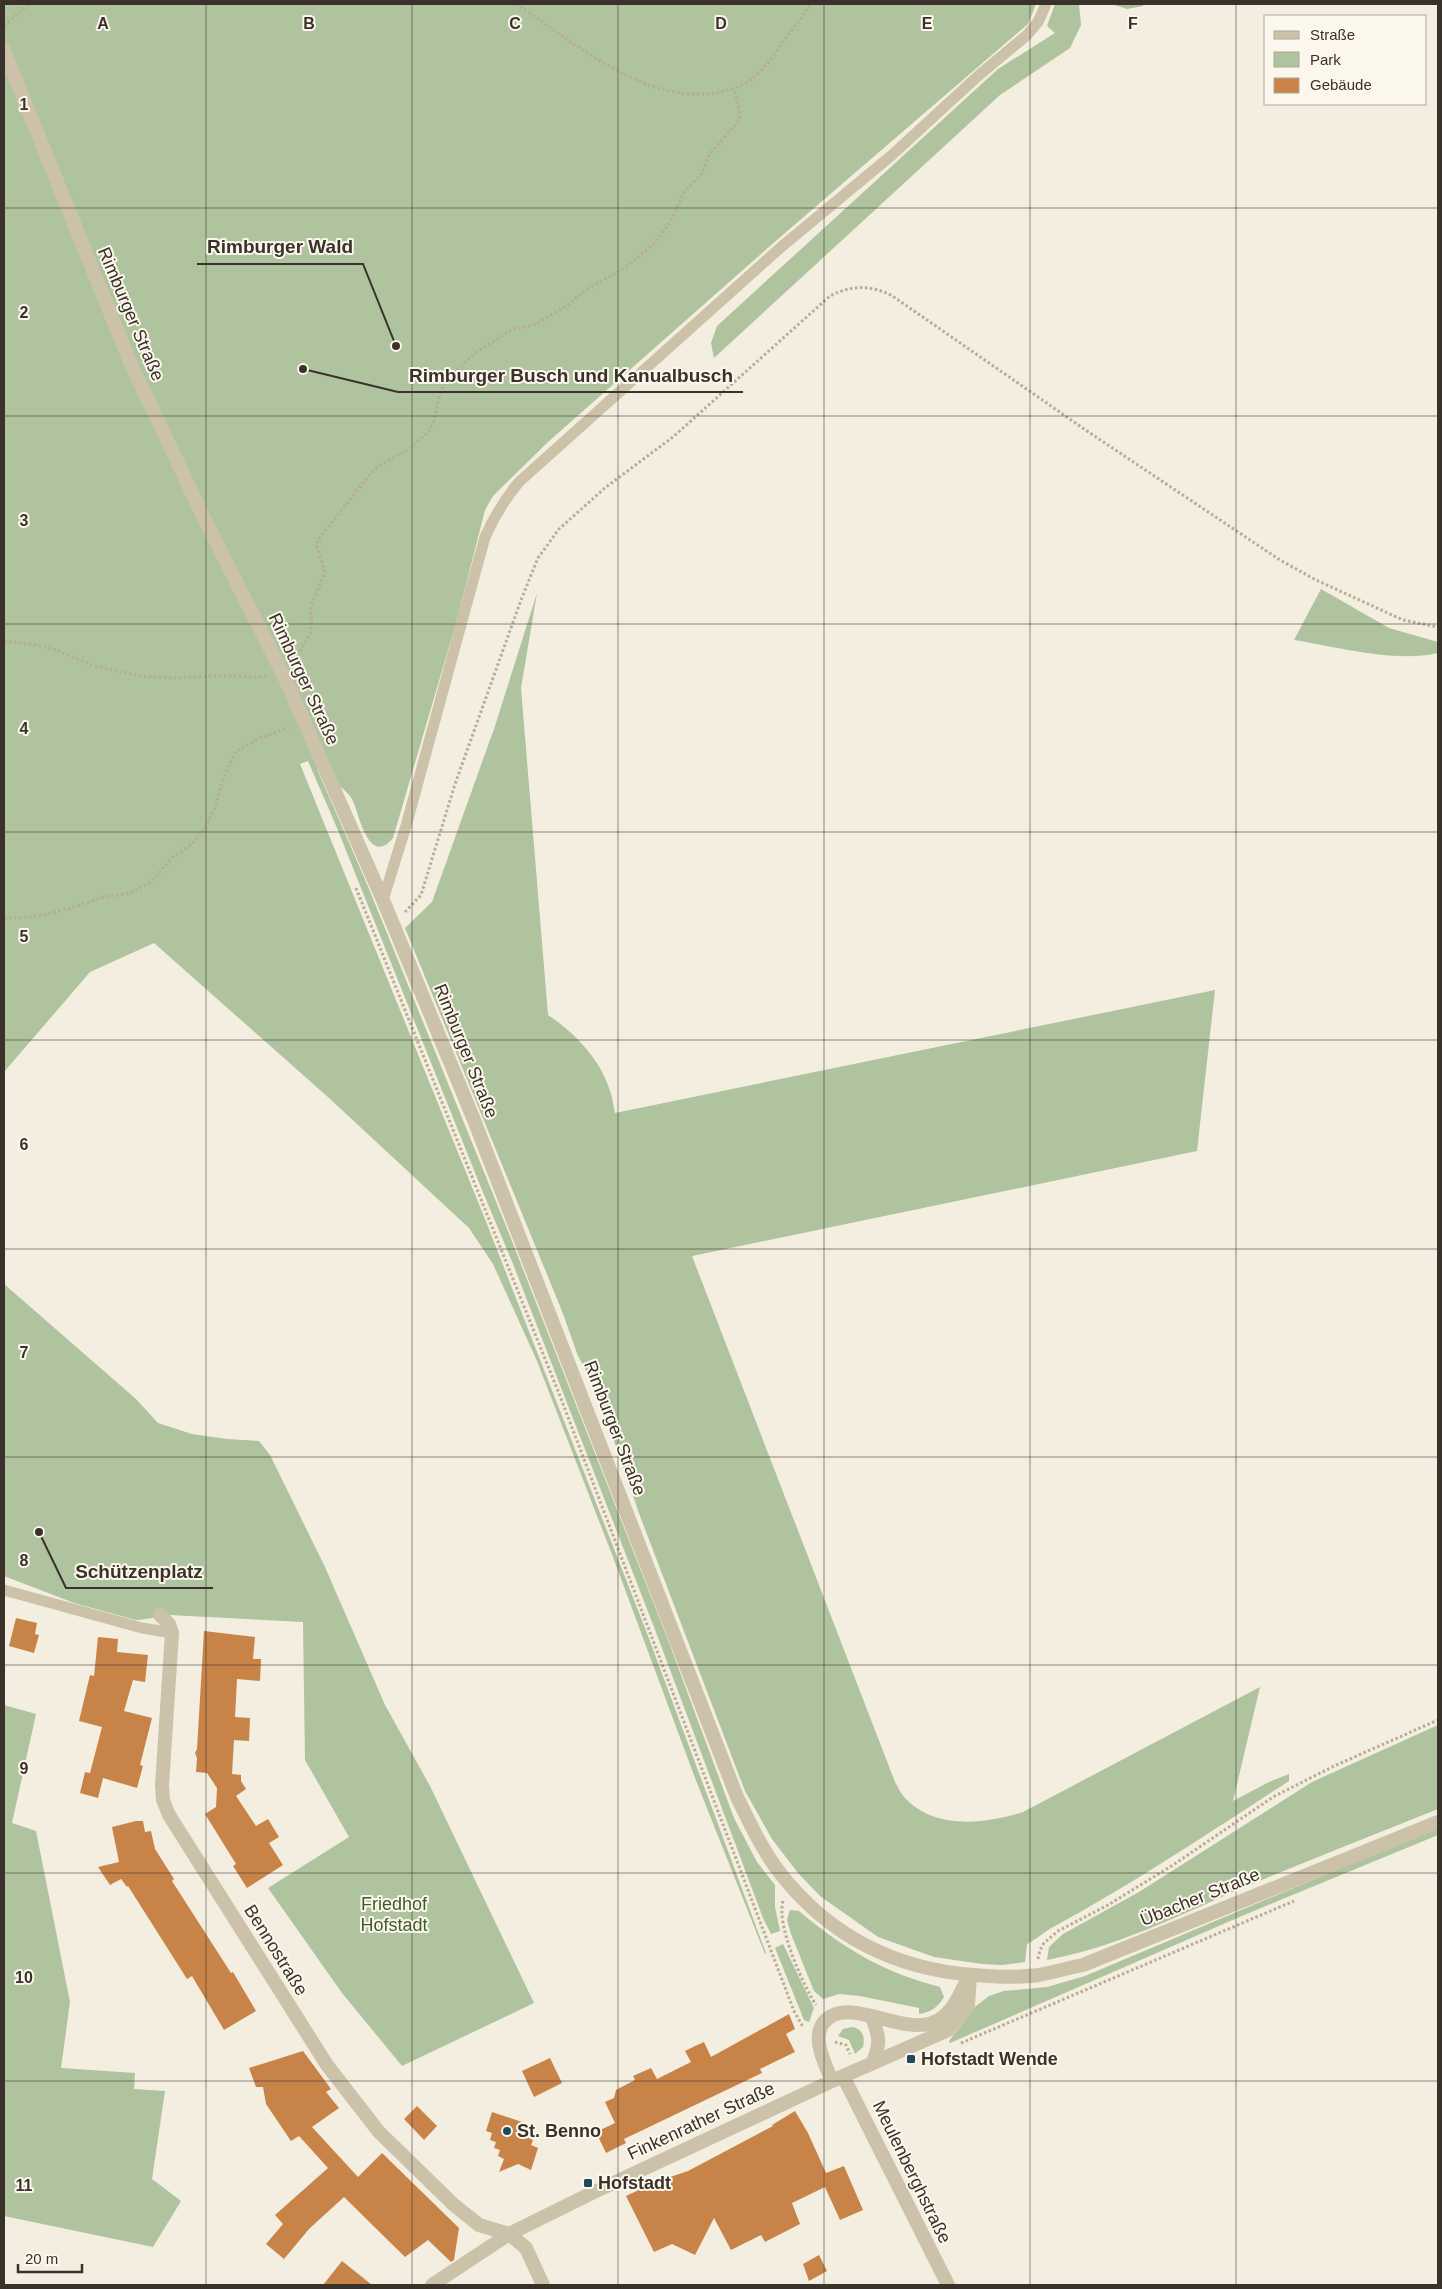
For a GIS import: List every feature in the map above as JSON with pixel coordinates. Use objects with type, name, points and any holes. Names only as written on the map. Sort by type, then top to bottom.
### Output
[{"type":"street","name":"Rimburger Straße","points":[[4,50],[130,362],[284,676],[392,920],[478,1129],[737,1798],[762,1848],[780,1874],[811,1907],[845,1935],[909,1965],[946,1972],[970,1974]]},
{"type":"street","points":[[160,1615],[169,1624],[172,1633]]},
{"type":"street","name":"Bennostraße","points":[[172,1633],[162,1786],[163,1800],[169,1815],[327,2065],[379,2132],[454,2205],[479,2225],[509,2234]]},
{"type":"street","name":"Übacher Straße","points":[[970,1974],[1001,1977],[1038,1975],[1083,1965],[1438,1822]]},
{"type":"street","points":[[837,2078],[821,2055],[819,2037],[825,2020],[834,2014],[845,2012],[907,2025],[932,2023],[955,2007],[970,1974]]},
{"type":"street","name":"Finkenrather Straße","points":[[432,2285],[509,2234],[592,2192],[837,2078],[948,2030],[968,2006],[970,1974]]},
{"type":"street","points":[[872,2017],[878,2033],[879,2047],[873,2062]]},
{"type":"street","name":"Meulenberghstraße","points":[[837,2078],[948,2285]]},
{"type":"street","points":[[509,2234],[526,2248],[543,2285]]},
{"type":"lane","points":[[383,900],[406,826],[485,537],[494,517],[506,498],[519,482],[773,254],[892,156],[978,76],[1027,35],[1038,22],[1046,4]]},
{"type":"lane","points":[[4,1590],[142,1628],[172,1633]]},
{"type":"path","points":[[4,26],[29,4]]},
{"type":"path","points":[[516,4],[580,47],[634,79],[676,93],[707,95],[734,89],[749,82],[765,66],[805,14],[810,4]]},
{"type":"path","points":[[4,641],[32,644],[95,666],[140,676],[173,678],[284,676],[310,634],[312,620],[310,609],[325,572],[317,547],[322,532],[371,473],[379,466],[409,449],[429,431],[446,380],[461,365],[489,343],[513,329],[534,325],[568,304],[584,291],[626,267],[664,232],[684,192],[702,173],[709,156],[738,122],[740,114],[734,89]]},
{"type":"path","points":[[392,920],[413,906],[421,895],[456,784],[521,600],[538,558],[559,529],[606,487],[673,437],[830,296],[844,289],[872,288],[891,295],[1095,437],[1280,560],[1316,580],[1404,620],[1438,627]]},
{"type":"path","points":[[286,720],[292,735]]},
{"type":"path","points":[[4,918],[34,917],[104,897],[130,893],[151,882],[172,858],[192,844],[205,828],[216,805],[222,782],[235,752],[258,739],[304,722]]},
{"type":"path","points":[[353,880],[560,1396],[794,2010],[801,2025],[819,2037]]},
{"type":"path","points":[[1038,1975],[1040,1950],[1049,1938],[1058,1931],[1108,1905],[1173,1865],[1273,1798],[1334,1766],[1438,1720]]},
{"type":"path","points":[[791,1885],[782,1904],[782,1922],[786,1937],[810,1996],[825,2020]]},
{"type":"path","points":[[955,2045],[1302,1898]]},
{"type":"green space","points":[[4,4],[1036,4],[1028,24],[778,239],[548,442],[493,496],[485,510],[458,616],[393,838],[384,845],[377,846],[371,842],[361,825],[350,796],[317,769],[367,884],[510,1236],[668,1640],[734,1818],[757,1862],[775,1885],[775,1907],[780,1931],[771,1934],[763,1918],[654,1627],[513,1264],[337,828],[308,761],[300,764],[485,1219],[645,1628],[765,1954],[695,1778],[613,1557],[537,1361],[493,1264],[469,1228],[329,1098],[154,943],[90,972],[4,1072]]},
{"type":"green space","points":[[1055,4],[1079,4],[1081,25],[1070,48],[1000,95],[714,358],[711,343],[717,326],[998,69],[1055,33],[1047,26]]},
{"type":"green space","points":[[1111,4],[1143,4],[1143,6],[1127,9]]},
{"type":"green space","points":[[1321,589],[1389,628],[1438,642],[1438,653],[1421,656],[1385,655],[1294,640]]},
{"type":"green space","points":[[537,593],[521,688],[548,1015],[577,1038],[600,1068],[612,1096],[615,1113],[1215,990],[1197,1151],[692,1256],[895,1782],[904,1796],[917,1808],[946,1820],[961,1822],[993,1819],[1023,1812],[1260,1687],[1233,1801],[1289,1774],[1289,1781],[1144,1874],[1027,1944],[1025,1962],[1002,1965],[982,1964],[934,1957],[878,1937],[820,1896],[798,1873],[772,1839],[745,1791],[640,1516],[596,1389],[578,1356],[562,1311],[405,928],[432,902],[495,726]]},
{"type":"green space","name":"Friedhof Hofstadt","points":[[4,1284],[136,1399],[158,1423],[192,1434],[259,1441],[270,1455],[325,1567],[385,1705],[430,1786],[534,2003],[402,2066],[342,1993],[268,1888],[349,1837],[305,1760],[303,1622],[169,1615],[136,1620],[74,1603],[4,1576]]},
{"type":"green space","points":[[4,1705],[36,1714],[12,1823],[36,1831],[70,2002],[61,2068],[135,2073],[134,2089],[165,2091],[152,2179],[181,2201],[153,2247],[4,2216]]},
{"type":"green space","points":[[1438,1725],[1438,1809],[1242,1888],[1146,1930],[1098,1947],[1047,1960],[1049,1947],[1063,1934],[1139,1892],[1312,1782]]},
{"type":"green space","points":[[1438,1827],[1438,1835],[1244,1915],[950,2043],[949,2041],[976,2006],[989,1996],[1004,1991],[1047,1987],[1085,1976]]},
{"type":"green space","points":[[790,1910],[799,1911],[832,1937],[865,1958],[900,1974],[940,1987],[944,1997],[933,2009],[919,2014],[919,2008],[860,1996],[839,1994],[823,1999],[814,1991],[791,1934],[787,1920]]},
{"type":"green space","points":[[783,1944],[814,2008],[809,2022],[804,2020],[775,1948]]},
{"type":"green space","points":[[852,2027],[861,2032],[864,2040],[863,2047],[855,2054],[849,2040],[838,2036],[843,2029]]},
{"type":"building","points":[[16,1618],[37,1623],[35,1634],[39,1635],[34,1653],[9,1646]]},
{"type":"building","points":[[204,1631],[255,1637],[253,1659],[261,1659],[260,1681],[237,1679],[235,1717],[250,1718],[249,1741],[234,1740],[232,1774],[241,1775],[241,1781],[246,1789],[236,1796],[256,1826],[268,1819],[279,1837],[269,1843],[283,1865],[247,1888],[233,1866],[236,1864],[205,1814],[216,1807],[217,1788],[207,1773],[196,1772],[197,1758],[195,1753],[197,1749]]},
{"type":"building","points":[[98,1637],[118,1639],[117,1652],[148,1655],[145,1682],[133,1680],[124,1711],[152,1718],[140,1765],[143,1766],[137,1788],[103,1778],[98,1798],[80,1793],[85,1772],[90,1773],[102,1727],[79,1721],[90,1675],[94,1676]]},
{"type":"building","points":[[143,1821],[145,1832],[151,1831],[155,1849],[174,1879],[172,1881],[231,1973],[233,1972],[256,2011],[224,2030],[192,1976],[187,1979],[128,1886],[121,1879],[110,1885],[98,1867],[119,1862],[112,1827]]},
{"type":"building","points":[[789,2014],[795,2029],[786,2034],[795,2052],[760,2069],[762,2073],[624,2139],[626,2143],[606,2153],[596,2132],[615,2123],[605,2102],[614,2098],[616,2090],[635,2080],[633,2076],[651,2068],[657,2079],[691,2062],[685,2051],[695,2046],[704,2042],[711,2057]]},
{"type":"building","points":[[303,2051],[331,2089],[326,2092],[339,2108],[312,2127],[358,2177],[382,2153],[459,2228],[454,2260],[451,2262],[428,2240],[405,2257],[344,2197],[309,2229],[284,2259],[266,2244],[283,2224],[275,2215],[328,2168],[299,2136],[291,2141],[266,2104],[263,2087],[256,2087],[249,2068]]},
{"type":"building","points":[[550,2058],[562,2083],[534,2097],[522,2071]]},
{"type":"building","points":[[417,2106],[437,2126],[424,2140],[404,2119]]},
{"type":"building","points":[[795,2111],[808,2133],[826,2173],[844,2166],[863,2210],[840,2220],[825,2187],[792,2203],[800,2224],[765,2242],[761,2235],[731,2250],[714,2218],[695,2255],[672,2244],[654,2252],[626,2196],[658,2181],[688,2171],[773,2126]]},
{"type":"building","name":"St. Benno","points":[[492,2112],[525,2123],[523,2129],[529,2131],[527,2137],[533,2140],[531,2145],[538,2148],[531,2170],[518,2164],[499,2172],[504,2159],[498,2156],[500,2150],[494,2148],[496,2142],[490,2140],[492,2133],[486,2131]]},
{"type":"building","points":[[819,2255],[827,2271],[809,2281],[803,2264]]},
{"type":"building","points":[[342,2261],[372,2285],[323,2285]]},
{"type":"place","name":"Rimburger Wald","points":[[396,346]]},
{"type":"place","name":"Rimburger Busch und Kanualbusch","points":[[303,369]]},
{"type":"place","name":"Schützenplatz","points":[[39,1532]]},
{"type":"place","name":"Hofstadt Wende","points":[[911,2059]]},
{"type":"place","name":"St. Benno","points":[[507,2131]]},
{"type":"place","name":"Hofstadt","points":[[588,2183]]}]
